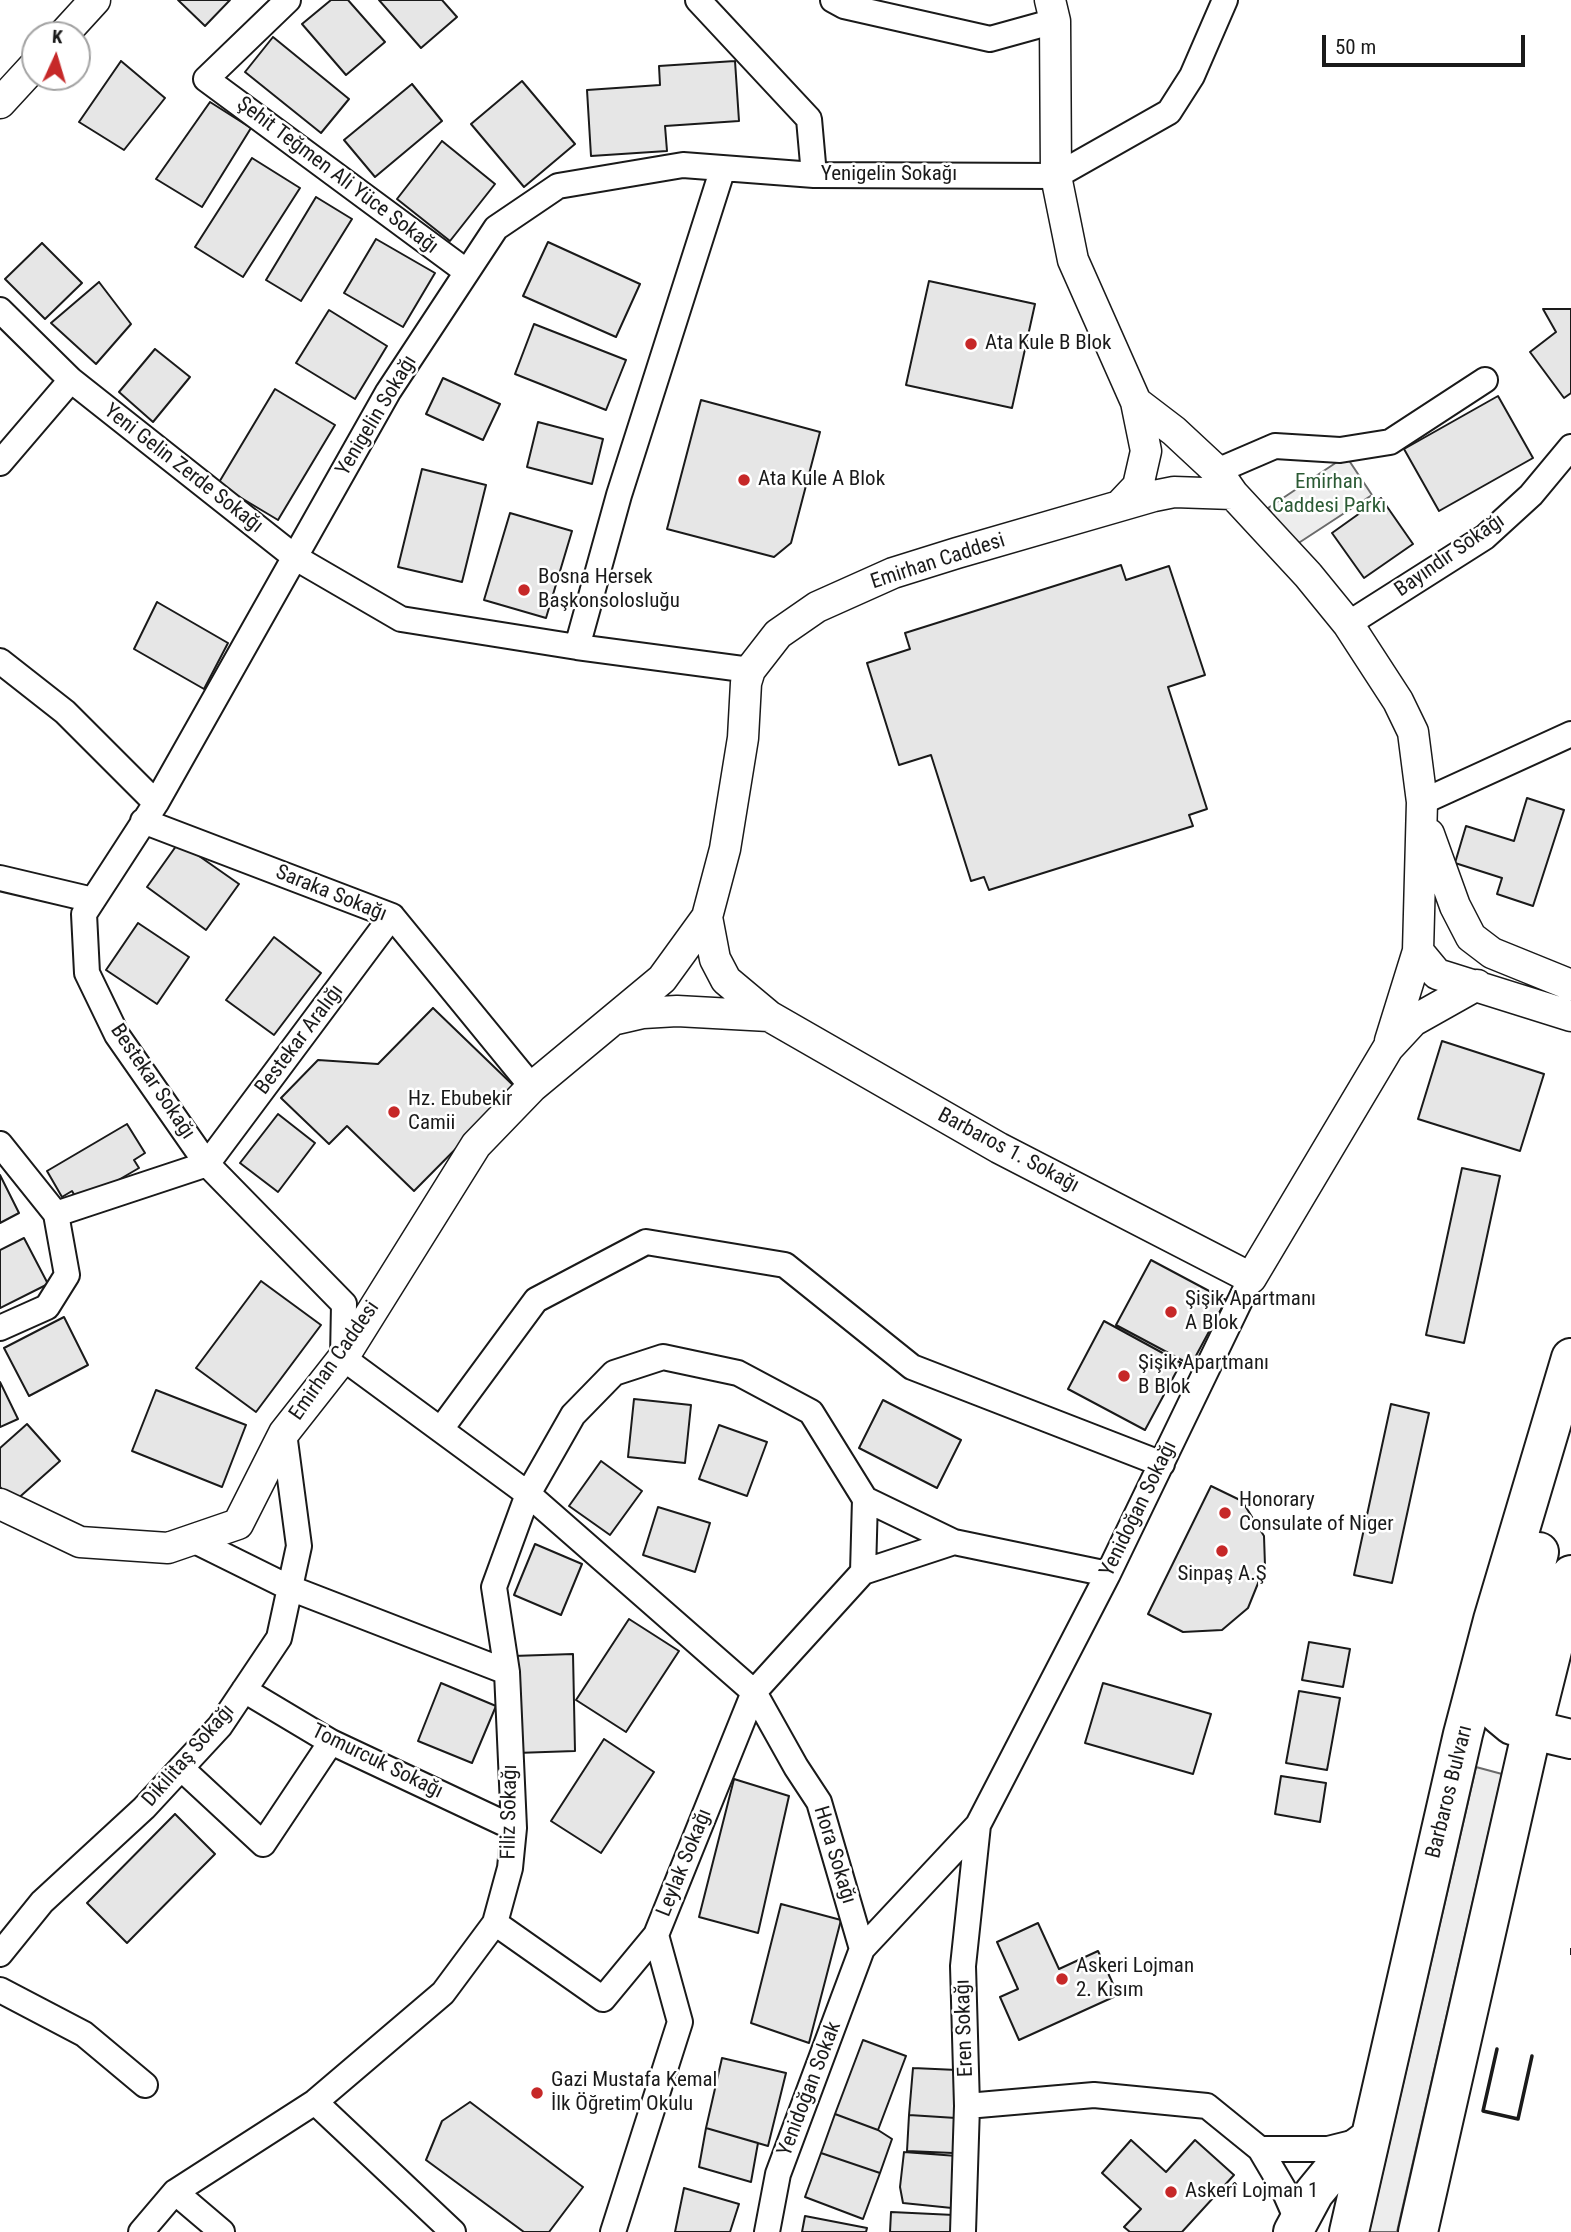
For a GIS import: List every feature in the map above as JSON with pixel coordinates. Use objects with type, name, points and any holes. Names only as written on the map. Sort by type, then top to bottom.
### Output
[{"type":"main road","name":"Barbaros Bulvarı","points":[[1349,2232],[1466,1722],[1571,1358]]},
{"type":"main road","points":[[1540,1458],[1549,1501],[1547,1519],[1500,1703],[1500,1715],[1512,1725],[1571,1739]]},
{"type":"main road","points":[[1418,2232],[1531,1730],[1571,1576]]},
{"type":"main road","points":[[1531,1730],[1562,1723],[1571,1716]]},
{"type":"main road","points":[[1295,2227],[1314,2193],[1340,2160],[1369,2139]]},
{"type":"street","points":[[76,21],[95,0]]},
{"type":"street","name":"Şehit Teğmen Ali Yüce Sokağı","points":[[288,0],[206,79],[467,272]]},
{"type":"street","points":[[698,0],[809,120],[814,175]]},
{"type":"street","points":[[833,0],[844,6],[990,39],[1052,11],[1056,176],[1073,260],[1136,402],[1146,451],[1138,486],[1120,505]]},
{"type":"street","points":[[1056,176],[1169,112],[1192,76],[1225,0]]},
{"type":"street","points":[[0,103],[21,80]]},
{"type":"street","name":"Yenigelin Sokağı","points":[[296,558],[388,392],[496,228],[558,186],[682,166],[814,175],[1056,176]]},
{"type":"street","points":[[577,648],[619,495],[723,168]]},
{"type":"street","name":"Yeni Gelin Zerde Sokağı","points":[[0,310],[71,380],[296,558]]},
{"type":"street","points":[[0,463],[71,380]]},
{"type":"street","points":[[1225,482],[1275,446],[1340,450],[1390,442],[1485,380]]},
{"type":"street","points":[[1136,402],[1174,430],[1225,482],[1349,624],[1398,701],[1413,732],[1422,802],[1433,849],[1471,937],[1492,953],[1571,985]]},
{"type":"street","name":"Bayındır Sokağı","points":[[1349,624],[1485,537],[1531,495],[1571,447]]},
{"type":"street","name":"Emirhan Caddesi","points":[[0,1504],[80,1542],[168,1548],[238,1524],[284,1433],[343,1358],[476,1145],[532,1087],[662,979],[687,949],[707,917],[725,849],[743,738],[746,683],[750,670],[778,634],[817,607],[893,573],[1120,505],[1225,482]]},
{"type":"street","points":[[296,558],[401,619],[577,648],[750,670]]},
{"type":"street","name":"Bestekar Sokağı","points":[[296,558],[149,812],[84,914],[87,972],[117,1035],[207,1164],[344,1304],[343,1358]]},
{"type":"street","points":[[0,661],[65,712],[149,812]]},
{"type":"street","points":[[1422,802],[1571,734]]},
{"type":"street","points":[[1388,1048],[1418,951],[1422,802]]},
{"type":"street","name":"Saraka Sokağı","points":[[149,812],[392,916],[532,1087]]},
{"type":"street","points":[[0,878],[93,900]]},
{"type":"street","name":"Bestekar Aralığı","points":[[207,1164],[392,916]]},
{"type":"street","name":"Barbaros 1. Sokağı","points":[[707,917],[715,959],[726,980],[769,1016],[999,1148],[1251,1278]]},
{"type":"street","points":[[1418,951],[1437,974],[1571,1016]]},
{"type":"street","points":[[1388,1048],[1413,1021],[1477,985]]},
{"type":"street","points":[[610,1021],[643,1013],[677,1011],[769,1016]]},
{"type":"street","name":"Yenidoğan Sokağı","points":[[862,1949],[978,1825],[1108,1574],[1251,1278],[1388,1048]]},
{"type":"street","points":[[0,1144],[56,1214],[68,1275],[47,1307],[0,1328]]},
{"type":"street","points":[[56,1214],[207,1164]]},
{"type":"street","points":[[441,1429],[536,1300],[646,1242],[785,1265],[912,1367],[1162,1464]]},
{"type":"street","name":"Filiz Sokağı","points":[[141,2232],[175,2192],[315,2102],[443,1993],[495,1923],[510,1868],[513,1828],[507,1672],[494,1587],[528,1494],[573,1415],[614,1373],[663,1357],[738,1373],[811,1412],[865,1499]]},
{"type":"street","name":"Hora Sokağı","points":[[343,1358],[528,1494],[754,1692],[796,1768],[819,1802],[862,1949]]},
{"type":"street","name":"Dikilitaş Sokağı","points":[[0,1954],[42,1902],[144,1808],[220,1726],[279,1639],[299,1546],[284,1433]]},
{"type":"street","points":[[954,1542],[863,1572],[865,1499],[954,1542],[1108,1574]]},
{"type":"street","points":[[193,1540],[290,1588],[507,1672]]},
{"type":"street","name":"Leylak Sokağı","points":[[613,2232],[680,2022],[656,1935],[754,1692],[863,1572]]},
{"type":"street","name":"Tomurcuk Sokağı","points":[[244,1690],[331,1742],[513,1828]]},
{"type":"street","points":[[181,1769],[263,1844],[331,1742]]},
{"type":"street","name":"Eren Sokağı","points":[[964,2232],[967,2106],[963,1966],[978,1825]]},
{"type":"street","points":[[495,1923],[603,1999],[656,1935]]},
{"type":"street","name":"Yenidoğan Sokak","points":[[767,2232],[778,2174],[862,1949]]},
{"type":"street","points":[[0,1990],[84,2035],[145,2085]]},
{"type":"street","points":[[967,2106],[1094,2095],[1208,2106],[1260,2149],[1283,2188],[1295,2227]]},
{"type":"street","points":[[315,2102],[453,2232]]},
{"type":"street","points":[[1260,2149],[1328,2149],[1369,2139]]},
{"type":"street","points":[[175,2192],[222,2232]]},
{"type":"shaded area","name":"Emirhan Caddesi Parkı","points":[[1346,456],[1372,495],[1294,546],[1268,508]]},
{"type":"shaded area","points":[[1476,1767],[1502,1774],[1397,2232],[1369,2232]]},
{"type":"building","points":[[178,0],[230,0],[205,26]]},
{"type":"building","points":[[331,0],[348,0],[385,42],[346,75],[302,24]]},
{"type":"building","points":[[379,0],[442,0],[457,17],[421,48]]},
{"type":"building","points":[[273,37],[349,99],[321,133],[245,72]]},
{"type":"building","points":[[121,61],[165,98],[124,150],[79,122]]},
{"type":"building","points":[[735,61],[739,121],[665,126],[667,151],[591,156],[587,90],[660,85],[659,66]]},
{"type":"building","points":[[522,81],[575,144],[524,187],[471,124]]},
{"type":"building","points":[[412,84],[442,121],[375,177],[344,140]]},
{"type":"building","points":[[210,102],[251,128],[202,207],[156,179]]},
{"type":"building","points":[[442,141],[495,184],[450,241],[397,199]]},
{"type":"building","points":[[252,158],[300,188],[243,277],[195,247]]},
{"type":"building","points":[[316,197],[352,219],[301,301],[266,280]]},
{"type":"building","points":[[376,239],[435,273],[403,327],[344,293]]},
{"type":"building","points":[[548,242],[640,284],[616,337],[523,296]]},
{"type":"building","points":[[42,243],[82,283],[45,319],[5,279]]},
{"type":"building","name":"Ata Kule B Blok","points":[[929,281],[1035,304],[1012,408],[906,385]]},
{"type":"building","points":[[99,282],[131,324],[96,364],[51,323]]},
{"type":"building","points":[[1543,309],[1571,309],[1571,393],[1564,398],[1530,352],[1556,332]]},
{"type":"building","points":[[329,310],[387,346],[355,399],[296,363]]},
{"type":"building","points":[[534,324],[626,360],[606,410],[515,374]]},
{"type":"building","points":[[155,349],[190,377],[153,422],[119,392]]},
{"type":"building","points":[[443,378],[500,404],[483,440],[426,414]]},
{"type":"building","points":[[275,389],[335,425],[278,520],[218,484]]},
{"type":"building","points":[[1498,396],[1533,458],[1439,511],[1404,449]]},
{"type":"building","name":"Ata Kule A Blok","points":[[701,400],[820,432],[791,543],[774,557],[667,529]]},
{"type":"building","points":[[538,422],[603,439],[592,484],[527,467]]},
{"type":"building","points":[[422,469],[486,485],[462,582],[398,567]]},
{"type":"building","points":[[1381,498],[1413,544],[1364,578],[1332,533]]},
{"type":"building","points":[[510,513],[572,531],[546,618],[484,600]]},
{"type":"building","points":[[1121,565],[1126,580],[1169,566],[1205,675],[1168,687],[1207,809],[1189,815],[1193,826],[989,890],[984,877],[971,881],[931,755],[899,765],[867,663],[910,649],[905,633]]},
{"type":"building","points":[[157,602],[228,643],[204,689],[134,649]]},
{"type":"building","points":[[1527,798],[1564,810],[1533,906],[1497,894],[1502,878],[1455,863],[1466,826],[1514,841]]},
{"type":"building","points":[[179,842],[239,884],[206,930],[147,887]]},
{"type":"building","points":[[138,923],[189,957],[157,1004],[106,970]]},
{"type":"building","points":[[274,937],[321,973],[274,1035],[226,1000]]},
{"type":"building","name":"Hz. Ebubekir Camii","points":[[433,1008],[516,1088],[414,1191],[347,1126],[329,1144],[281,1098],[318,1060],[378,1064]]},
{"type":"building","points":[[1442,1041],[1544,1074],[1520,1151],[1418,1119]]},
{"type":"building","points":[[278,1114],[315,1143],[278,1192],[240,1163]]},
{"type":"building","points":[[127,1124],[145,1153],[134,1160],[139,1168],[79,1203],[72,1191],[62,1197],[47,1171]]},
{"type":"building","points":[[1462,1168],[1500,1176],[1464,1343],[1426,1335]]},
{"type":"building","points":[[0,1175],[19,1213],[0,1223]]},
{"type":"building","points":[[24,1238],[48,1284],[0,1308],[0,1250]]},
{"type":"building","name":"Şişik Apartmanı A Blok","points":[[1151,1260],[1226,1300],[1191,1365],[1116,1325]]},
{"type":"building","points":[[261,1281],[321,1325],[256,1412],[196,1368]]},
{"type":"building","points":[[64,1317],[88,1365],[29,1396],[4,1348]]},
{"type":"building","name":"Şişik Apartmanı B Blok","points":[[1104,1321],[1181,1363],[1145,1430],[1068,1389]]},
{"type":"building","points":[[0,1382],[18,1419],[0,1427]]},
{"type":"building","points":[[156,1390],[246,1425],[222,1487],[132,1451]]},
{"type":"building","points":[[634,1399],[691,1405],[685,1463],[628,1457]]},
{"type":"building","points":[[883,1400],[961,1440],[937,1488],[859,1448]]},
{"type":"building","points":[[1391,1404],[1429,1413],[1392,1583],[1354,1575]]},
{"type":"building","points":[[27,1424],[60,1461],[14,1502],[0,1487],[0,1448]]},
{"type":"building","points":[[719,1425],[767,1442],[747,1496],[699,1479]]},
{"type":"building","points":[[601,1461],[642,1491],[610,1535],[569,1506]]},
{"type":"building","name":"Sinpaş A.Ş","points":[[1211,1486],[1242,1501],[1264,1536],[1265,1566],[1248,1608],[1222,1630],[1183,1632],[1148,1614]]},
{"type":"building","points":[[658,1507],[710,1523],[695,1572],[643,1555]]},
{"type":"building","points":[[535,1544],[582,1564],[561,1615],[514,1595]]},
{"type":"building","points":[[629,1619],[679,1651],[626,1732],[576,1700]]},
{"type":"building","points":[[1309,1642],[1350,1649],[1343,1687],[1302,1680]]},
{"type":"building","points":[[573,1654],[575,1751],[516,1753],[513,1656]]},
{"type":"building","points":[[441,1683],[496,1706],[472,1763],[418,1741]]},
{"type":"building","points":[[1103,1683],[1211,1714],[1193,1774],[1085,1743]]},
{"type":"building","points":[[1299,1691],[1340,1698],[1327,1770],[1286,1763]]},
{"type":"building","points":[[604,1739],[654,1772],[601,1853],[551,1821]]},
{"type":"building","points":[[1281,1776],[1326,1783],[1320,1822],[1275,1814]]},
{"type":"building","points":[[734,1779],[789,1796],[758,1933],[699,1917]]},
{"type":"building","points":[[175,1814],[215,1854],[127,1943],[87,1903]]},
{"type":"building","points":[[781,1904],[841,1920],[809,2043],[751,2023]]},
{"type":"building","name":"Askeri Lojman 2. Kısım","points":[[1038,1923],[1059,1969],[1098,1951],[1118,1995],[1019,2040],[1000,1997],[1018,1989],[997,1942]]},
{"type":"building","points":[[863,2040],[906,2056],[878,2130],[835,2114]]},
{"type":"building","points":[[722,2058],[786,2073],[768,2146],[706,2128]]},
{"type":"building","points":[[913,2068],[957,2070],[956,2118],[909,2115]]},
{"type":"building","points":[[470,2102],[583,2187],[549,2232],[524,2232],[426,2160],[442,2121]]},
{"type":"building","points":[[835,2114],[878,2130],[892,2139],[880,2173],[821,2153]]},
{"type":"building","points":[[909,2115],[956,2118],[953,2153],[907,2151]]},
{"type":"building","points":[[706,2128],[758,2143],[751,2182],[699,2167]]},
{"type":"building","name":"Askerî Lojman 1","points":[[1131,2140],[1166,2172],[1195,2140],[1234,2175],[1182,2232],[1130,2232],[1124,2227],[1141,2209],[1102,2173]]},
{"type":"building","points":[[904,2152],[957,2156],[952,2208],[903,2203],[900,2187]]},
{"type":"building","points":[[821,2153],[880,2173],[863,2219],[805,2197]]},
{"type":"building","points":[[684,2188],[739,2204],[730,2232],[675,2232]]},
{"type":"building","points":[[891,2212],[954,2215],[953,2232],[890,2232]]},
{"type":"building","points":[[805,2216],[867,2228],[866,2232],[802,2232]]},
{"type":"fence","points":[[1571,1948],[1571,1955]]},
{"type":"wall","points":[[1497,2049],[1483,2111],[1518,2119],[1532,2056]]},
{"type":"place","name":"Ata Kule B Blok","points":[[971,344]]},
{"type":"place","name":"Ata Kule A Blok","points":[[744,480]]},
{"type":"place","name":"Bosna Hersek Başkonsolosluğu","points":[[524,590]]},
{"type":"place","name":"Hz. Ebubekir Camii","points":[[394,1112]]},
{"type":"place","name":"Şişik Apartmanı A Blok","points":[[1171,1312]]},
{"type":"place","name":"Şişik Apartmanı B Blok","points":[[1124,1376]]},
{"type":"place","name":"Honorary Consulate of Niger","points":[[1225,1513]]},
{"type":"place","name":"Sinpaş A.Ş","points":[[1222,1551]]},
{"type":"place","name":"Askeri Lojman 2. Kısım","points":[[1062,1979]]},
{"type":"place","name":"Gazi Mustafa Kemal İlk Öğretim Okulu","points":[[537,2093]]},
{"type":"place","name":"Askerî Lojman 1","points":[[1171,2192]]}]
